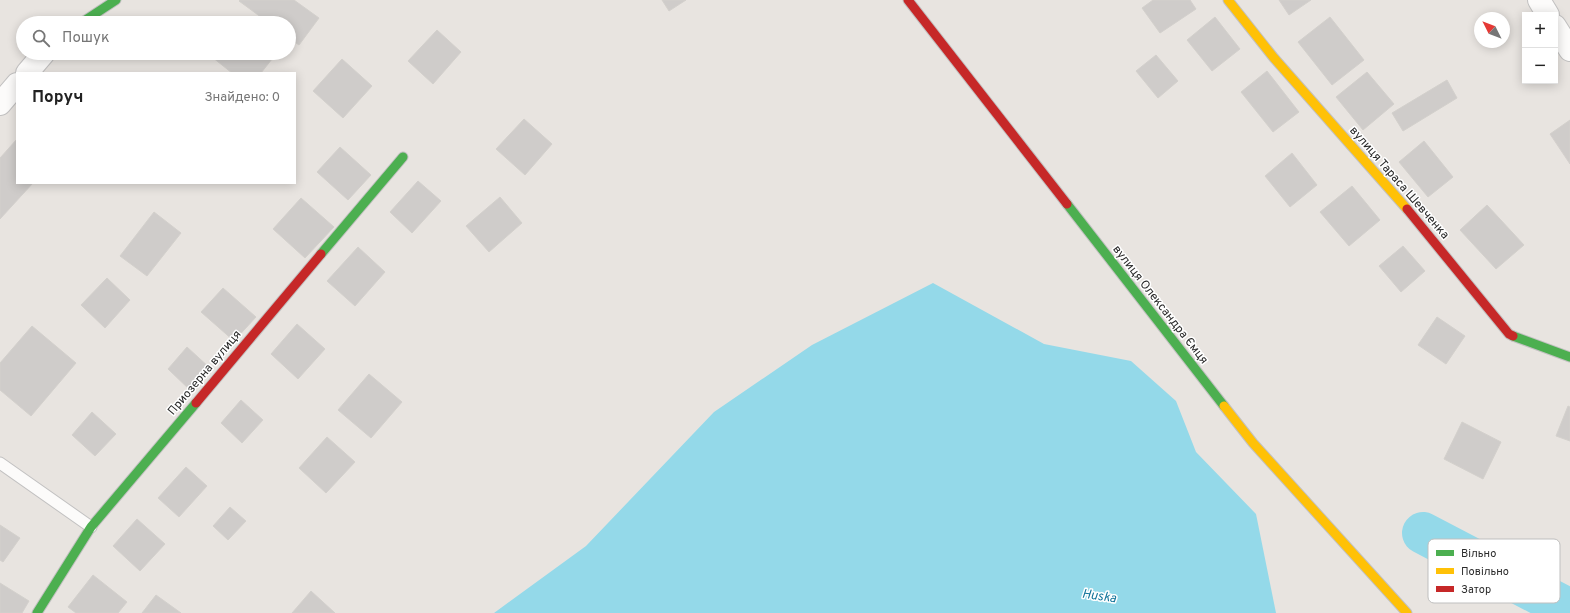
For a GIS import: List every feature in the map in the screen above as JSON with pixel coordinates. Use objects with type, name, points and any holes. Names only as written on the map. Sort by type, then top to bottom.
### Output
[{"type":"street","points":[[92,16],[116,0]]},
{"type":"street","name":"вулиця Олександра Ємця","points":[[908,0],[1253,443],[1407,613]]},
{"type":"street","name":"вулиця Тараса Шевченка","points":[[1228,0],[1274,58],[1417,220],[1509,334],[1570,357]]},
{"type":"street","points":[[1539,0],[1546,12]]},
{"type":"street","points":[[1558,31],[1570,50]]},
{"type":"street","points":[[28,72],[38,60]]},
{"type":"street","points":[[0,104],[16,85]]},
{"type":"street","name":"Приозерна вулиця","points":[[37,613],[91,528],[403,157]]},
{"type":"lane","points":[[0,463],[91,528]]},
{"type":"water","points":[[933,283],[1044,344],[1131,361],[1176,401],[1196,452],[1256,514],[1276,613],[494,613],[586,546],[714,412],[812,345]]},
{"type":"building","points":[[294,0],[319,18],[299,45],[296,43],[296,16],[259,16],[239,1]]},
{"type":"building","points":[[662,0],[686,0],[669,11]]},
{"type":"building","points":[[1153,0],[1190,0],[1196,9],[1160,33],[1142,8]]},
{"type":"building","points":[[1279,0],[1311,0],[1289,15]]},
{"type":"building","points":[[1215,17],[1240,49],[1212,71],[1187,40]]},
{"type":"building","points":[[1330,17],[1364,60],[1332,85],[1298,42]]},
{"type":"building","points":[[437,30],[461,52],[433,84],[408,61]]},
{"type":"building","points":[[1156,55],[1178,81],[1158,98],[1136,71]]},
{"type":"building","points":[[342,59],[372,86],[343,118],[313,91]]},
{"type":"building","points":[[216,60],[271,60],[262,72],[231,72]]},
{"type":"building","points":[[1267,71],[1299,112],[1273,132],[1241,92]]},
{"type":"building","points":[[1367,72],[1394,104],[1363,130],[1336,97]]},
{"type":"building","points":[[1447,80],[1457,98],[1403,131],[1392,113]]},
{"type":"building","points":[[524,119],[552,144],[525,175],[496,149]]},
{"type":"building","points":[[1570,120],[1570,164],[1550,134]]},
{"type":"building","points":[[16,140],[16,184],[32,184],[0,219],[0,158]]},
{"type":"building","points":[[1424,141],[1453,177],[1428,197],[1399,162]]},
{"type":"building","points":[[340,147],[371,175],[348,200],[317,172]]},
{"type":"building","points":[[1292,153],[1317,185],[1290,207],[1265,176]]},
{"type":"building","points":[[418,181],[441,201],[412,233],[390,212]]},
{"type":"building","points":[[1352,186],[1380,220],[1349,246],[1320,212]]},
{"type":"building","points":[[500,197],[522,223],[489,252],[466,226]]},
{"type":"building","points":[[301,198],[334,227],[305,258],[273,229]]},
{"type":"building","points":[[1487,205],[1524,245],[1496,269],[1460,230]]},
{"type":"building","points":[[154,212],[181,233],[147,276],[120,256]]},
{"type":"building","points":[[1403,246],[1425,271],[1401,292],[1379,266]]},
{"type":"building","points":[[358,247],[385,272],[355,306],[327,281]]},
{"type":"building","points":[[107,278],[130,300],[105,328],[81,305]]},
{"type":"building","points":[[223,288],[256,317],[234,341],[201,312]]},
{"type":"building","points":[[1437,317],[1465,336],[1446,364],[1418,345]]},
{"type":"building","points":[[297,324],[325,349],[298,379],[271,354]]},
{"type":"building","points":[[32,326],[76,363],[31,416],[0,390],[0,363]]},
{"type":"building","points":[[187,347],[211,369],[191,391],[168,369]]},
{"type":"building","points":[[369,374],[402,402],[371,438],[338,410]]},
{"type":"building","points":[[241,400],[263,420],[242,443],[221,423]]},
{"type":"building","points":[[1568,406],[1570,407],[1570,441],[1556,436]]},
{"type":"building","points":[[92,412],[116,434],[95,456],[72,435]]},
{"type":"building","points":[[1462,422],[1501,442],[1483,479],[1444,459]]},
{"type":"building","points":[[327,437],[355,462],[326,493],[299,468]]},
{"type":"building","points":[[186,467],[207,486],[179,517],[158,498]]},
{"type":"building","points":[[230,507],[246,521],[228,540],[213,526]]},
{"type":"building","points":[[137,519],[165,544],[140,571],[113,546]]},
{"type":"building","points":[[0,525],[20,538],[3,562],[0,560]]},
{"type":"building","points":[[93,575],[127,602],[118,613],[76,613],[68,607]]},
{"type":"building","points":[[0,583],[29,601],[22,613],[0,613]]},
{"type":"building","points":[[311,591],[335,613],[292,613]]},
{"type":"building","points":[[156,595],[181,613],[142,613]]},
{"type":"waterway","name":"Huska","points":[[1423,533],[1434,539]]},
{"type":"waterway","name":"Huska","points":[[1557,603],[1570,610]]},
{"type":"traffic: fast","points":[[92,16],[116,0]]},
{"type":"traffic: fast","points":[[321,254],[403,157]]},
{"type":"traffic: fast","points":[[1067,204],[1224,406]]},
{"type":"traffic: fast","points":[[1513,336],[1570,357]]},
{"type":"traffic: fast","points":[[37,613],[91,527],[196,403]]},
{"type":"traffic: slow","points":[[1228,0],[1274,58],[1407,209]]},
{"type":"traffic: slow","points":[[1224,406],[1253,443],[1407,613]]},
{"type":"traffic: jam","points":[[908,0],[1067,204]]},
{"type":"traffic: jam","points":[[1407,209],[1509,334],[1513,336]]},
{"type":"traffic: jam","points":[[196,403],[321,254]]}]
